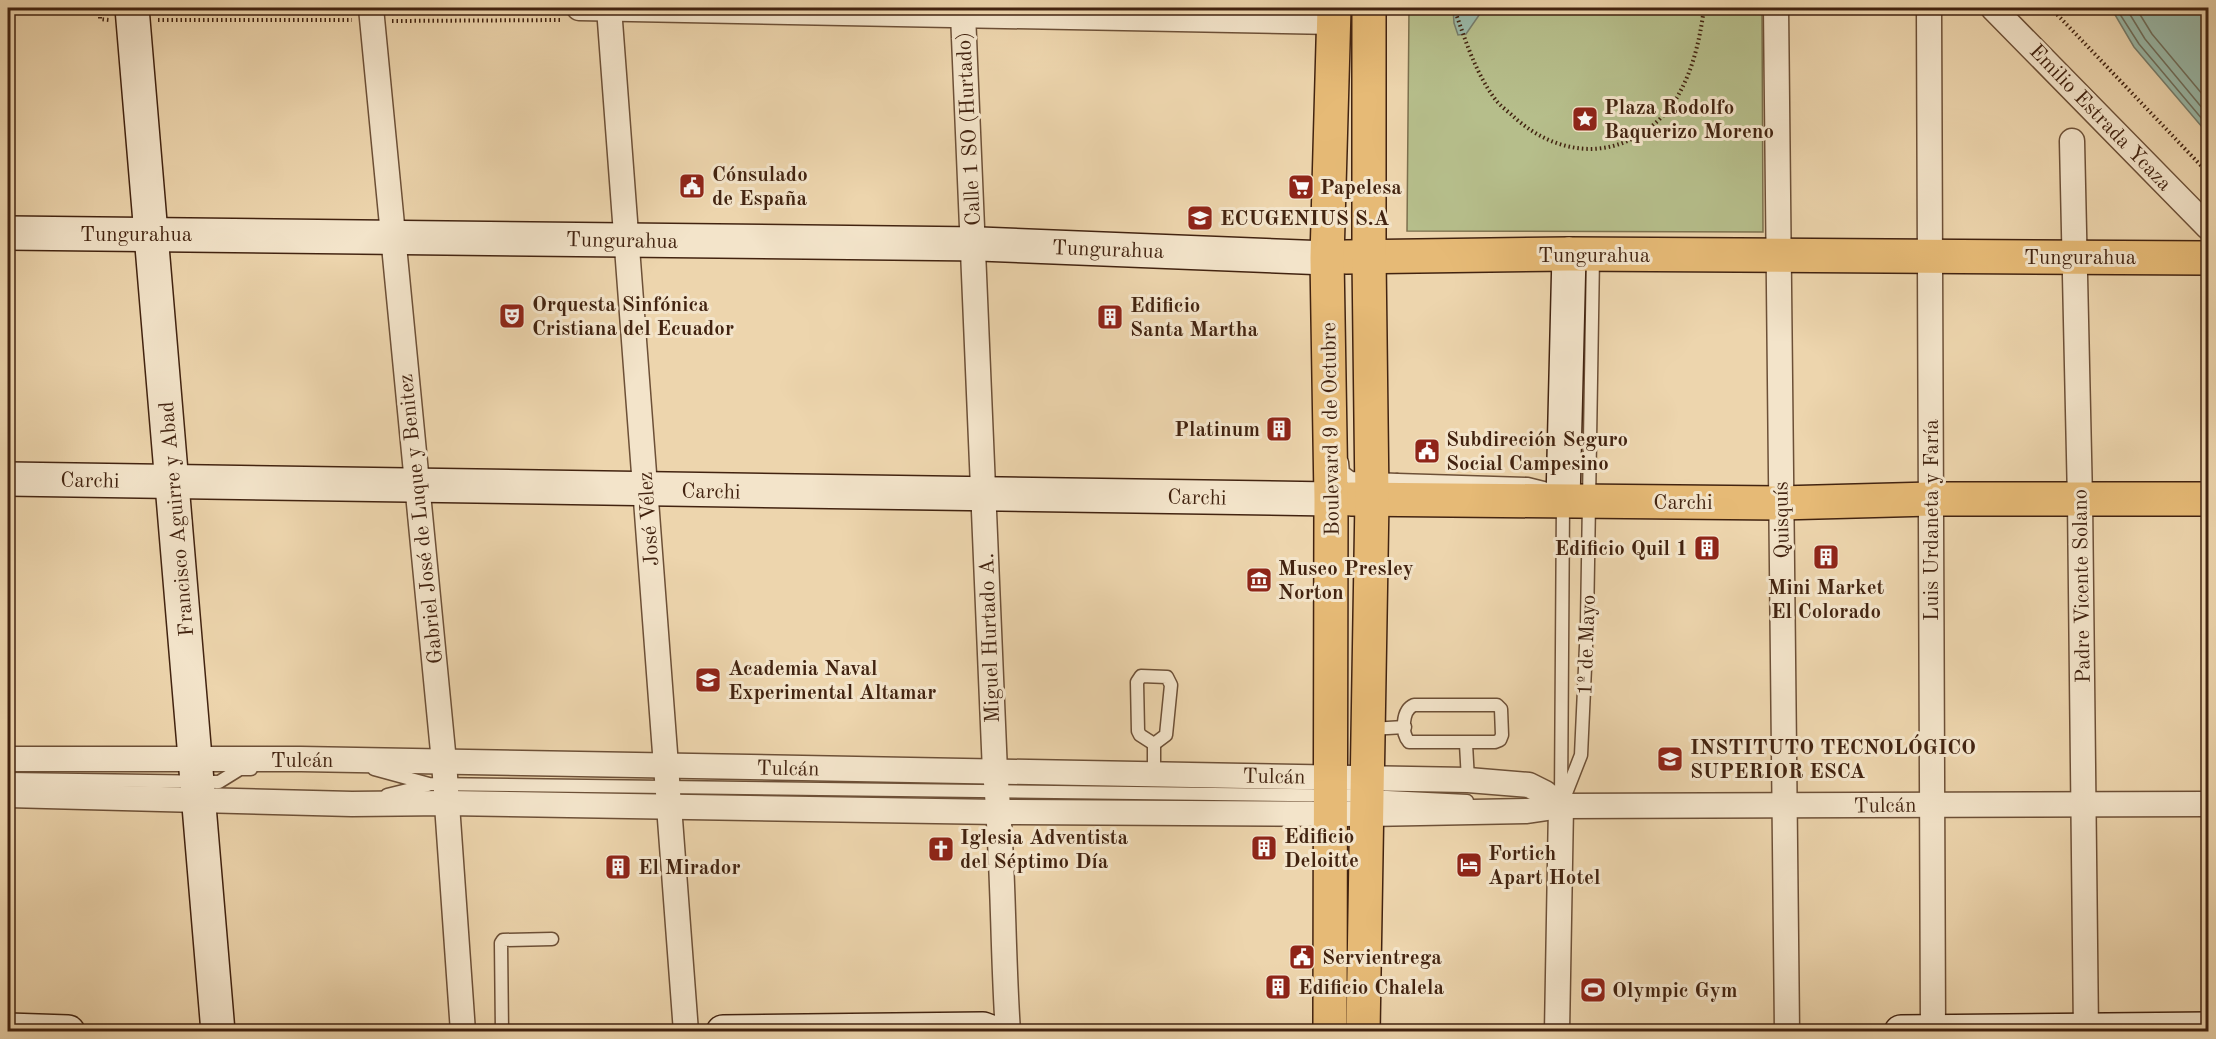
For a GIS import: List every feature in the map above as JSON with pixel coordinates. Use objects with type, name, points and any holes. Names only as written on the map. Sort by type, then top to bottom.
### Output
[{"type":"main road","name":"Boulevard 9 de Octubre","points":[[1330,1032],[1331,499],[1346,254],[1369,8]]},
{"type":"main road","name":"Francisco Aguirre y Abad","points":[[139,15],[162,235],[205,772],[218,1032]]},
{"type":"main road","name":"Boulevard 9 de Octubre","points":[[1340,17],[1346,254],[1380,486],[1368,729],[1363,1032]]},
{"type":"main road","name":"Tungurahua","points":[[8,233],[973,244],[1346,254],[2208,258]]},
{"type":"main road","name":"1º de Mayo","points":[[1576,501],[1581,254]]},
{"type":"main road","name":"Carchi","points":[[8,479],[1331,499],[1380,486],[1576,501],[1780,503],[1931,499],[2208,499]]},
{"type":"main road","points":[[723,1032],[983,1029],[991,1032]]},
{"type":"main road","points":[[1900,1032],[2208,1029]]},
{"type":"main road","points":[[8,1030],[68,1032]]},
{"type":"street","points":[[571,14],[609,8],[1340,17]]},
{"type":"street","name":"José Vélez","points":[[609,8],[686,1032]]},
{"type":"street","name":"Quisquís","points":[[1776,8],[1787,1032]]},
{"type":"street","name":"Luis Urdaneta y Faría","points":[[1929,8],[1934,1031]]},
{"type":"street","name":"Emilio Estrada Ycaza","points":[[1993,8],[2208,227]]},
{"type":"street","name":"Gabriel José de Luque y Benitez","points":[[372,14],[416,484],[463,1032]]},
{"type":"street","name":"Calle 1 SO (Hurtado)","points":[[963,14],[973,244]]},
{"type":"street","name":"Padre Vicente Solano","points":[[2072,141],[2080,500],[2086,1031]]},
{"type":"street","name":"Miguel Hurtado A.","points":[[973,244],[1008,1032]]},
{"type":"street","name":"Tulcán","points":[[8,759],[442,784],[1367,796],[1527,811],[1561,806],[2208,804]]},
{"type":"street","name":"Tulcán","points":[[8,795],[205,772],[352,804],[442,784],[997,792],[1154,774],[1330,796],[1367,796],[1468,780],[1529,785],[1545,793],[1561,806]]},
{"type":"street","name":"1º de Mayo","points":[[1557,1032],[1561,806]]},
{"type":"lane","name":"Boulevard 9 de Octubre","points":[[1342,398],[1343,472],[1351,478],[1380,486]]},
{"type":"lane","points":[[1561,806],[1576,501]]},
{"type":"lane","name":"1º de Mayo","points":[[1561,806],[1581,755],[1587,624],[1576,501]]},
{"type":"lane","points":[[1141,676],[1167,677],[1171,685],[1166,735],[1154,744],[1140,735],[1138,731],[1137,682],[1141,676]]},
{"type":"lane","points":[[1414,705],[1497,705],[1500,706],[1502,735],[1500,741],[1466,744],[1409,742],[1406,738],[1405,727],[1407,711],[1414,705]]},
{"type":"lane","points":[[1368,729],[1405,727]]},
{"type":"lane","points":[[1154,744],[1154,774]]},
{"type":"lane","points":[[1466,744],[1468,780]]},
{"type":"lane","points":[[8,779],[205,772]]},
{"type":"lane","points":[[502,1032],[501,943],[503,940],[552,939]]},
{"type":"path","points":[[100,8],[100,20],[139,15],[571,14]]},
{"type":"path","points":[[1454,8],[1469,53],[1495,100],[1530,132],[1557,145],[1585,150],[1615,147],[1638,137],[1676,100],[1690,70],[1704,8]]},
{"type":"path","points":[[2051,8],[2208,173]]},
{"type":"green space","name":"Plaza Rodolfo Baquerizo Moreno","points":[[1409,8],[1762,8],[1763,232],[1407,231]]},
{"type":"water","points":[[1453,8],[1484,8],[1466,34],[1458,35]]},
{"type":"water","points":[[2107,8],[2208,8],[2208,134],[2134,47],[2114,13]]},
{"type":"place","name":"Plaza Rodolfo Baquerizo Moreno","points":[[1585,119]]},
{"type":"place","name":"Cónsulado de España","points":[[692,186]]},
{"type":"place","name":"Papelesa","points":[[1301,187]]},
{"type":"place","name":"ECUGENIUS S.A","points":[[1200,218]]},
{"type":"place","name":"Orquesta Sinfónica Cristiana del Ecuador","points":[[512,316]]},
{"type":"place","name":"Edificio Santa Martha","points":[[1110,317]]},
{"type":"place","name":"Platinum","points":[[1279,429]]},
{"type":"place","name":"Subdireción Seguro Social Campesino","points":[[1427,451]]},
{"type":"place","name":"Edificio Quil 1","points":[[1707,548]]},
{"type":"place","name":"Mini Market El Colorado","points":[[1826,557]]},
{"type":"place","name":"Museo Presley Norton","points":[[1259,580]]},
{"type":"place","name":"Academia Naval Experimental Altamar","points":[[708,680]]},
{"type":"place","name":"INSTITUTO TECNOLÓGICO SUPERIOR ESCA","points":[[1670,759]]},
{"type":"place","name":"Edificio Deloitte","points":[[1264,848]]},
{"type":"place","name":"Iglesia Adventista del Séptimo Día","points":[[941,849]]},
{"type":"place","name":"Fortich Apart Hotel","points":[[1469,865]]},
{"type":"place","name":"El Mirador","points":[[618,867]]},
{"type":"place","name":"Servientrega","points":[[1302,957]]},
{"type":"place","name":"Edificio Chalela","points":[[1278,987]]},
{"type":"place","name":"Olympic Gym","points":[[1593,990]]}]
